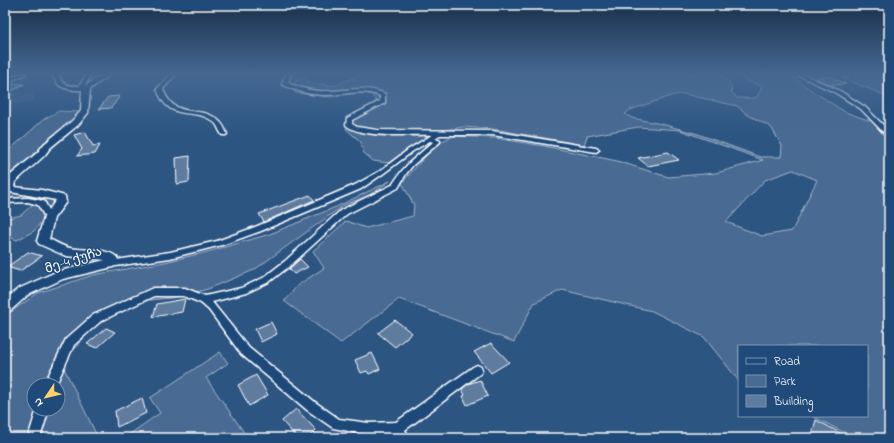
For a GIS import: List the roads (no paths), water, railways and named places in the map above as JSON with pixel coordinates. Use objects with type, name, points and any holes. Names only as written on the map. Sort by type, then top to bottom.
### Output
[{"type":"street","name":"მე-4 ქუჩა","points":[[5,307],[23,292],[60,275],[109,264],[112,259],[107,256],[66,252],[43,241],[49,216],[61,202],[61,198],[42,193],[9,189],[10,181],[41,154],[47,146],[75,123],[85,111],[84,95]]},
{"type":"street","points":[[161,95],[166,105],[218,123],[224,134]]},
{"type":"street","points":[[382,95],[383,102],[350,119],[349,125],[356,130],[369,132],[492,133],[596,150]]},
{"type":"street","points":[[842,95],[863,108],[889,135]]},
{"type":"street","points":[[109,264],[170,255],[219,243],[258,229],[358,187],[439,133]]},
{"type":"street","points":[[204,300],[243,291],[266,280],[288,263],[344,212],[394,186],[407,168],[438,141],[428,139]]},
{"type":"street","points":[[5,201],[28,200],[41,202],[49,216]]},
{"type":"street","points":[[54,377],[70,342],[97,318],[153,292],[185,292],[204,300],[212,307],[245,351],[311,406],[337,424],[369,430],[401,433],[477,370]]},
{"type":"street","points":[[34,438],[40,417]]}]
